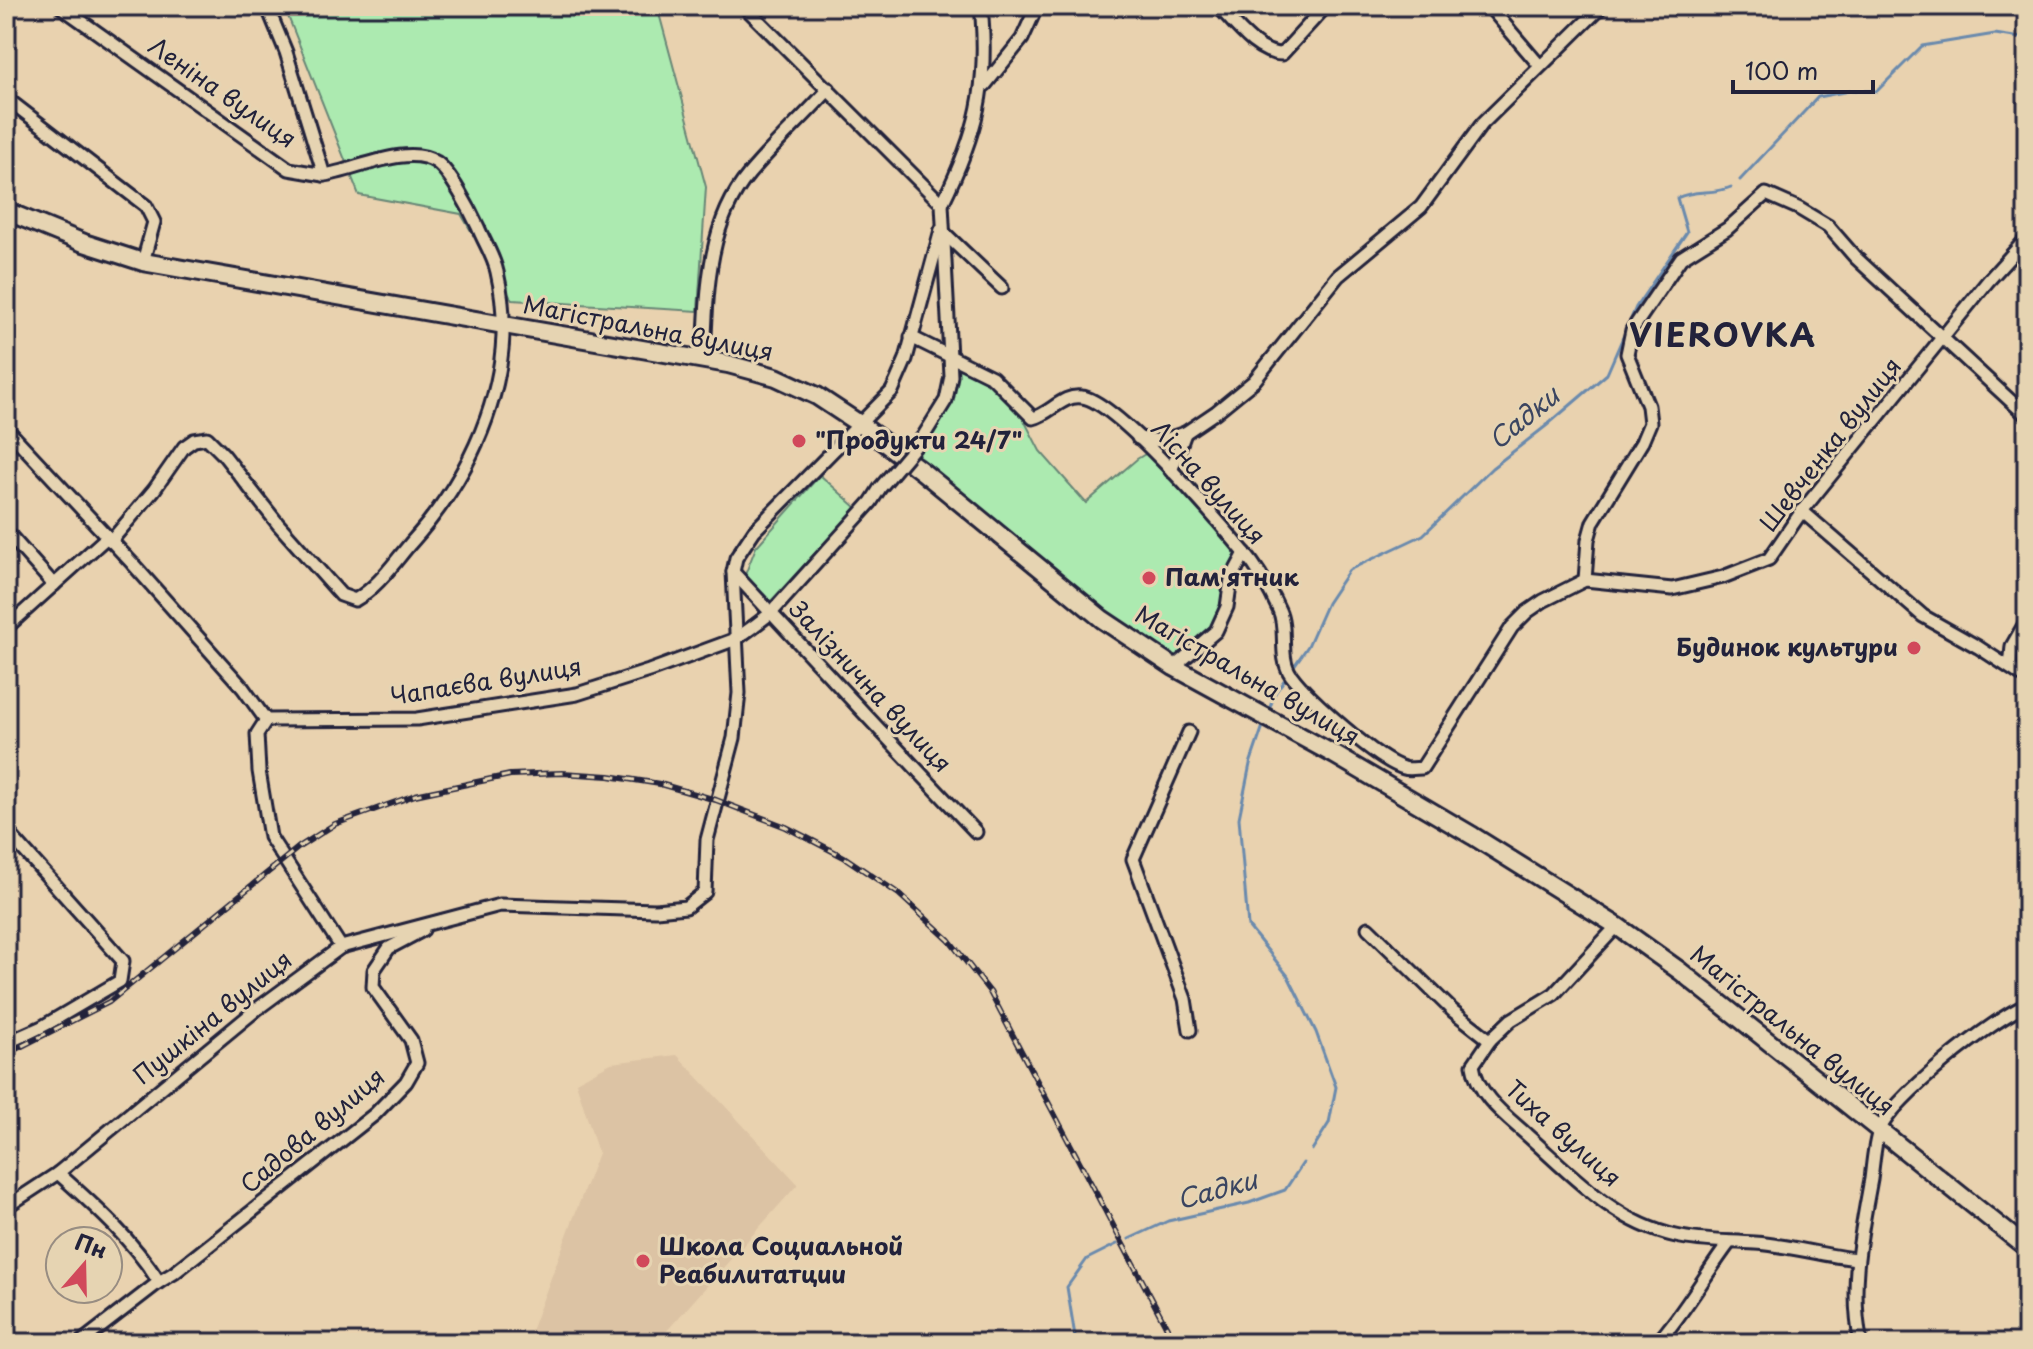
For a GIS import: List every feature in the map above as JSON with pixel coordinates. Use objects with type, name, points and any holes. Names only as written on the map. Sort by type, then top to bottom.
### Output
[{"type":"main road","name":"Магістральна вулиця","points":[[6,211],[84,243],[143,262],[728,364],[776,377],[817,396],[861,425],[1102,619],[1174,667],[1459,827],[1617,926],[1680,971],[2027,1248]]},
{"type":"street","name":"Леніна вулиця","points":[[60,6],[289,169],[324,175]]},
{"type":"street","points":[[8,623],[109,539],[154,490],[184,447],[194,440],[207,438],[341,595],[355,600],[368,593],[425,528],[455,488],[496,391],[503,350],[497,271],[467,202],[436,162],[408,154],[324,175],[286,52],[267,6]]},
{"type":"street","points":[[744,6],[942,204]]},
{"type":"street","points":[[733,572],[736,558],[754,531],[892,391],[906,359],[941,230],[942,204],[974,127],[982,88],[985,48],[981,6]]},
{"type":"street","points":[[982,88],[1022,39],[1037,6]]},
{"type":"street","points":[[1218,6],[1243,33],[1270,54],[1282,54],[1326,6]]},
{"type":"street","points":[[1489,6],[1540,66]]},
{"type":"street","points":[[1138,438],[1161,441],[1185,433],[1254,381],[1338,276],[1421,207],[1482,124],[1602,6]]},
{"type":"street","points":[[704,360],[712,253],[731,200],[748,175],[829,89]]},
{"type":"street","points":[[6,98],[146,206],[154,222],[143,262]]},
{"type":"street","points":[[1585,580],[1588,540],[1593,522],[1642,442],[1650,423],[1648,406],[1627,354],[1632,330],[1681,258],[1727,229],[1766,194],[1828,226],[1855,257],[2027,416]]},
{"type":"street","points":[[941,230],[1002,288]]},
{"type":"street","name":"Чапаєва вулиця","points":[[266,720],[417,719],[577,694],[736,639],[771,613],[871,502],[923,437],[946,400],[951,376],[941,230]]},
{"type":"street","name":"Шевченка вулиця","points":[[1585,580],[1672,589],[1723,577],[1769,559],[1802,511],[1945,338],[1988,281],[2027,238]]},
{"type":"street","points":[[911,337],[950,356]]},
{"type":"street","name":"Лісна вулиця","points":[[950,356],[992,377],[1033,418],[1068,399],[1081,396],[1122,420],[1245,553],[1281,614],[1289,672],[1332,716],[1373,749],[1405,769],[1422,768],[1512,627],[1535,606],[1585,580]]},
{"type":"street","points":[[6,428],[243,688],[266,720],[257,734],[259,771],[270,837],[341,947]]},
{"type":"street","points":[[1171,471],[1185,433]]},
{"type":"street","points":[[1802,511],[1923,616],[2027,679]]},
{"type":"street","points":[[6,531],[54,585]]},
{"type":"street","points":[[1174,667],[1216,631],[1227,607],[1231,579],[1245,553]]},
{"type":"street","name":"Залізнична вулиця","points":[[733,572],[882,735],[976,832]]},
{"type":"street","name":"Пушкіна вулиця","points":[[6,1207],[58,1173],[235,1027],[341,947],[500,905],[656,910],[686,907],[705,892],[707,840],[734,738],[739,693],[733,572]]},
{"type":"street","points":[[2010,667],[2012,646],[2027,620]]},
{"type":"street","points":[[1189,732],[1133,859],[1180,985],[1190,1030]]},
{"type":"street","points":[[6,830],[123,961],[120,981],[42,1027],[6,1043]]},
{"type":"street","name":"Садова вулиця","points":[[80,1343],[375,1114],[406,1082],[417,1063],[411,1040],[373,987],[374,970],[389,948],[440,921]]},
{"type":"street","name":"Тиха вулиця","points":[[1617,926],[1554,994],[1511,1020],[1490,1040],[1473,1065],[1475,1080],[1499,1109],[1582,1187],[1650,1229],[1677,1237],[1756,1243],[1857,1259]]},
{"type":"street","points":[[1368,928],[1453,1011],[1490,1040]]},
{"type":"street","points":[[1861,1343],[1855,1294],[1857,1259],[1879,1131],[1892,1108],[1909,1092],[1991,1026],[2027,1005]]},
{"type":"street","points":[[58,1173],[123,1233],[143,1256],[159,1282]]},
{"type":"street","points":[[1657,1343],[1680,1316],[1729,1243]]},
{"type":"shaded area","name":"Школа Социальной Реабилитатции","points":[[677,1055],[798,1184],[656,1343],[532,1343],[528,1339],[598,1153],[576,1082],[611,1063]]},
{"type":"green space","points":[[284,6],[657,6],[706,187],[698,311],[512,300],[461,214],[359,195]]},
{"type":"green space","points":[[957,367],[988,382],[1023,418],[1040,451],[1086,503],[1147,453],[1240,557],[1214,627],[1174,659],[1106,612],[917,456],[944,414],[953,391]]},
{"type":"green space","points":[[820,475],[857,508],[770,602],[745,575],[756,547]]},
{"type":"waterway","name":"Садки","points":[[1740,180],[1818,97],[1849,91],[1877,91],[1922,46],[1995,34],[2027,39]]},
{"type":"waterway","name":"Садки","points":[[1294,666],[1308,646],[1327,603],[1349,570],[1423,535],[1492,468],[1607,374],[1636,307],[1687,232],[1677,198],[1731,187]]},
{"type":"waterway","name":"Садки","points":[[1269,710],[1275,693],[1285,679]]},
{"type":"waterway","name":"Садки","points":[[1263,726],[1250,764],[1239,818],[1248,926],[1288,976],[1316,1032],[1336,1087],[1329,1123],[1312,1150]]},
{"type":"waterway","name":"Садки","points":[[1129,1239],[1168,1221],[1249,1203],[1285,1190],[1303,1163]]},
{"type":"waterway","name":"Садки","points":[[1078,1343],[1067,1287],[1087,1259],[1117,1244]]},
{"type":"railway","points":[[6,1054],[109,1002],[299,847],[335,824],[415,795],[510,775],[562,773],[660,784],[716,800],[786,827],[844,857],[899,894],[949,940],[990,992],[1175,1343]]},
{"type":"place","name":"\"Продукти 24/7\"","points":[[799,441]]},
{"type":"place","name":"Пам'ятник","points":[[1149,578]]},
{"type":"place","name":"Будинок культури","points":[[1914,648]]},
{"type":"place","name":"Школа Социальной Реабилитатции","points":[[643,1261]]},
{"type":"district","name":"VIEROVKA","points":[[1723,336]]}]
